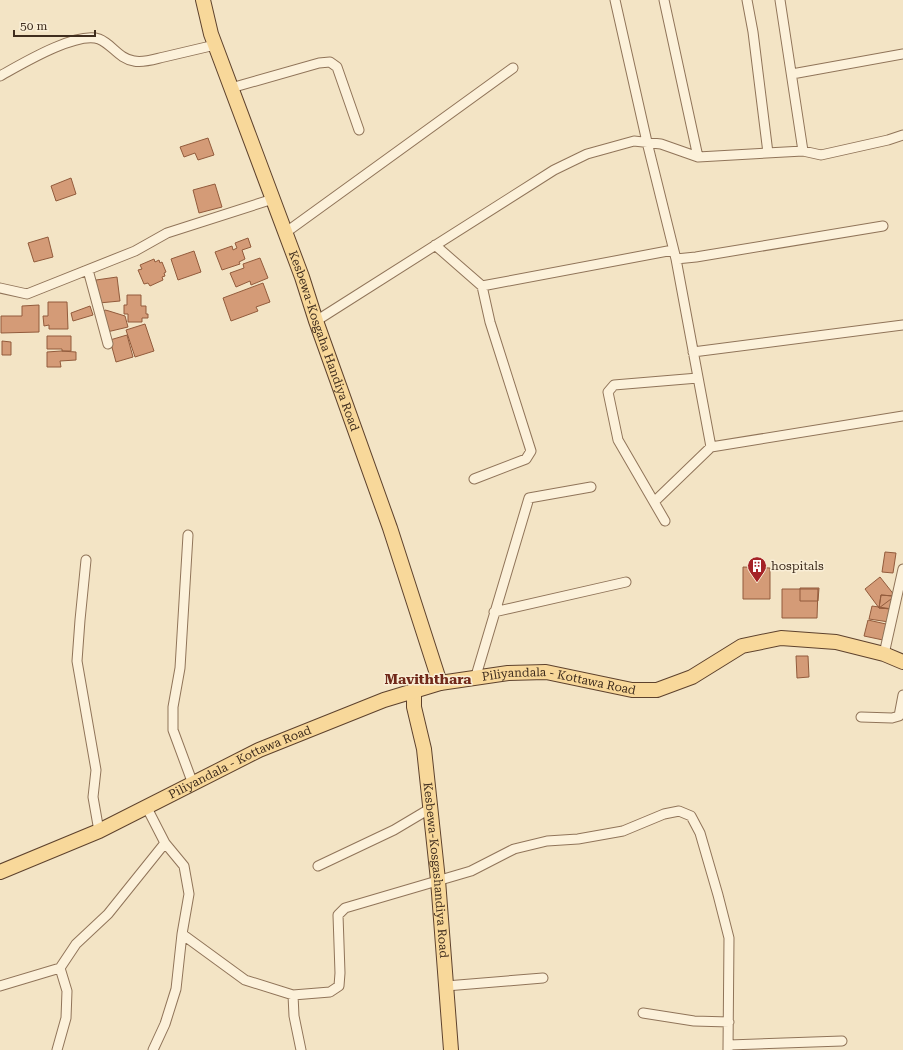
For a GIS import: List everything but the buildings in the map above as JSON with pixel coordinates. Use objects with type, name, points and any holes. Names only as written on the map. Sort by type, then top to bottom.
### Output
[{"type":"main road","name":"Kesbewa-Kosgaha Handiya Road","points":[[203,0],[211,34],[302,277],[316,321],[390,528],[440,683]]},
{"type":"main road","name":"Piliyandala - Kottawa Road","points":[[0,872],[99,831],[259,750],[384,700],[440,683],[508,673],[546,672],[632,690],[657,690],[692,677],[742,646],[782,638],[836,642],[884,654],[903,662]]},
{"type":"main road","name":"Kesbewa-Kosgashandiya Road","points":[[414,692],[414,706],[424,750],[431,808],[451,1050]]},
{"type":"street","points":[[614,0],[675,254],[711,447]]},
{"type":"street","points":[[664,0],[698,157]]},
{"type":"street","points":[[747,0],[753,32],[768,153]]},
{"type":"street","points":[[780,0],[803,151]]},
{"type":"street","points":[[0,76],[47,50],[72,41],[89,38],[98,38],[125,59],[135,62],[215,45]]},
{"type":"street","points":[[792,74],[903,54]]},
{"type":"street","points":[[231,88],[319,63],[330,62],[337,67],[359,130]]},
{"type":"street","points":[[285,233],[513,68]]},
{"type":"street","points":[[316,321],[554,170],[587,154],[634,141],[662,144],[698,157],[803,151],[821,155],[888,140],[903,135]]},
{"type":"street","points":[[0,288],[27,294],[135,251],[167,233],[273,199]]},
{"type":"street","points":[[482,286],[675,254],[704,256],[883,226]]},
{"type":"street","points":[[435,245],[482,286],[490,322],[531,451],[526,459],[474,479]]},
{"type":"street","points":[[88,270],[108,344]]},
{"type":"street","points":[[693,352],[903,325]]},
{"type":"street","points":[[665,521],[618,440],[608,392],[614,385],[698,378]]},
{"type":"street","points":[[654,502],[711,447],[903,416]]},
{"type":"street","points":[[475,678],[529,498],[591,487]]},
{"type":"street","points":[[188,536],[180,668],[173,707],[173,730],[193,784]]},
{"type":"street","points":[[86,560],[77,661],[96,770],[93,798],[99,831]]},
{"type":"street","points":[[884,654],[903,569]]},
{"type":"street","points":[[494,612],[626,582]]},
{"type":"street","points":[[861,717],[892,718],[900,716],[903,695]]},
{"type":"street","points":[[147,808],[165,843],[184,866],[189,894],[182,934],[176,989],[165,1024],[153,1050]]},
{"type":"street","points":[[318,866],[394,830],[431,808]]},
{"type":"street","points":[[182,934],[245,980],[292,996],[330,992],[339,986],[338,915],[345,908],[471,871],[514,849],[547,841],[578,839],[623,831],[664,814],[679,812],[691,816],[700,833],[729,938],[729,1047],[842,1041]]},
{"type":"street","points":[[0,986],[60,968],[76,944],[108,914],[165,843]]},
{"type":"street","points":[[56,1050],[66,1018],[67,991],[60,968]]},
{"type":"street","points":[[446,986],[543,978]]},
{"type":"street","points":[[292,996],[294,1016],[301,1050]]},
{"type":"street","points":[[643,1013],[694,1021],[729,1022]]},
{"type":"place","name":"hospitals","points":[[757,583]]},
{"type":"district","name":"Maviththara","points":[[428,679]]}]
